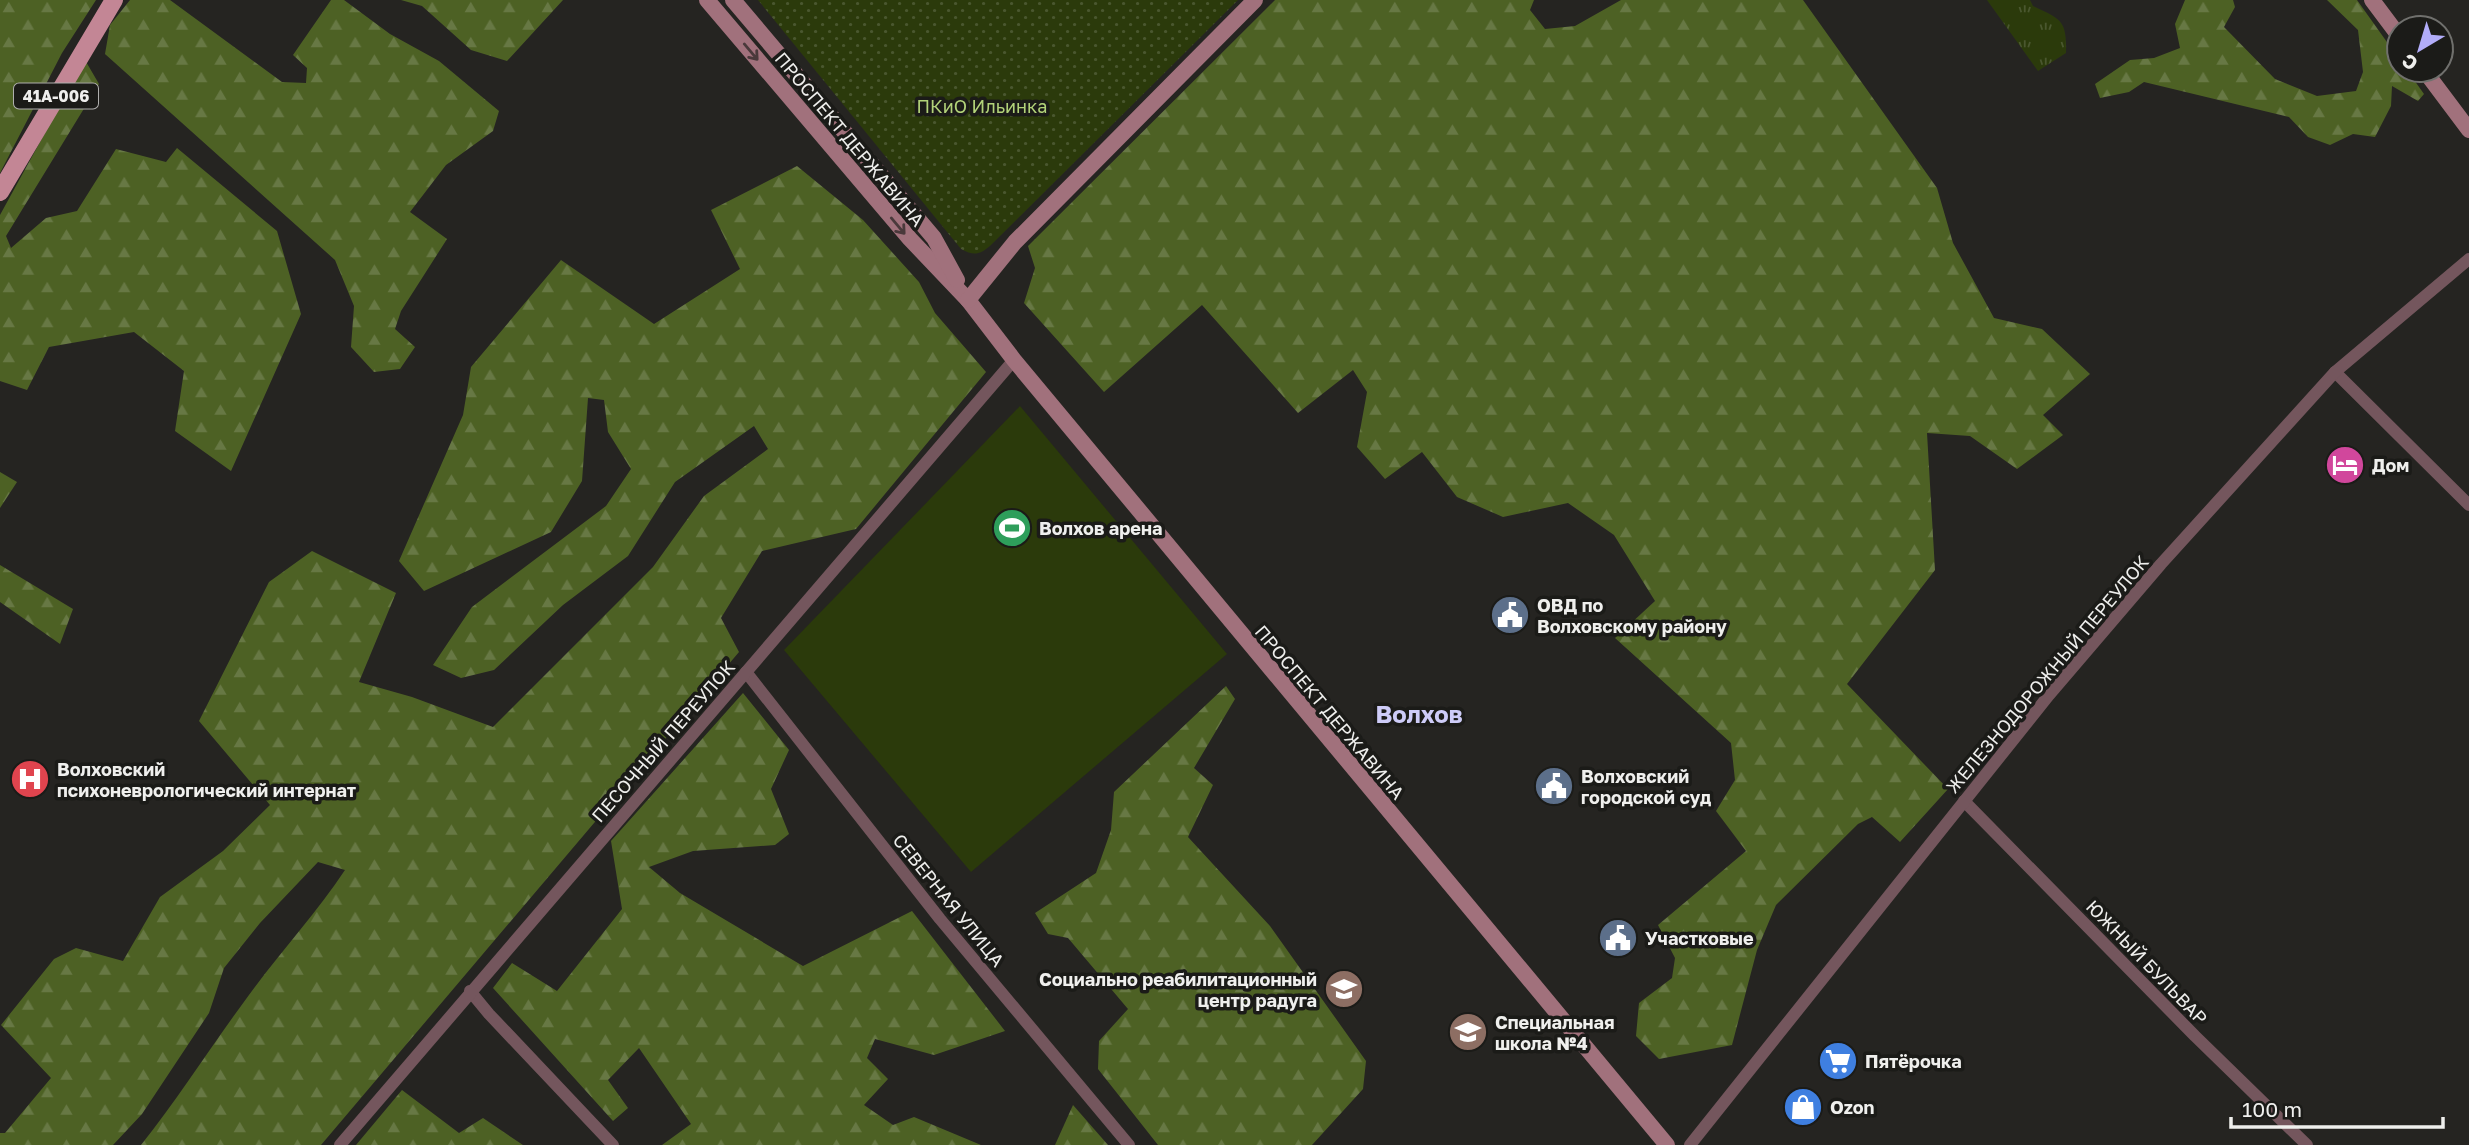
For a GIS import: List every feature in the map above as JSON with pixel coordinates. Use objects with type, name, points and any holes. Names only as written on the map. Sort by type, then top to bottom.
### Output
[{"type":"main road","name":"41А-006","points":[[0,192],[114,0]]},
{"type":"main road","name":"ПРОСПЕКТ ДЕРЖАВИНА","points":[[707,0],[910,239],[968,300],[1014,360],[1667,1145]]},
{"type":"main road","name":"ПРОСПЕКТ ДЕРЖАВИНА","points":[[733,0],[934,238],[968,300]]},
{"type":"main road","points":[[968,300],[1015,242],[1255,0]]},
{"type":"main road","points":[[2372,0],[2385,17]]},
{"type":"main road","points":[[2434,84],[2469,131]]},
{"type":"street","name":"ЖЕЛЕЗНОДОРОЖНЫЙ ПЕРЕУЛОК","points":[[1690,1145],[2049,695],[2161,564],[2335,372],[2469,259]]},
{"type":"street","name":"ПЕСОЧНЫЙ ПЕРЕУЛОК","points":[[340,1145],[470,990],[1014,360]]},
{"type":"street","points":[[2335,372],[2469,505]]},
{"type":"street","name":"СЕВЕРНАЯ УЛИЦА","points":[[746,672],[940,919],[1129,1145]]},
{"type":"street","name":"ЮЖНЫЙ БУЛЬВАР","points":[[1964,801],[2307,1145]]},
{"type":"street","points":[[470,990],[489,1014],[613,1145]]},
{"type":"green space","points":[[0,0],[96,0],[62,53],[0,173]]},
{"type":"green space","points":[[130,0],[170,0],[282,82],[306,83],[307,68],[293,55],[331,0],[344,0],[390,34],[439,61],[499,111],[493,131],[446,165],[410,212],[447,239],[401,311],[395,329],[415,347],[400,369],[374,372],[351,347],[354,306],[335,260],[105,54],[110,25]]},
{"type":"green space","points":[[401,0],[563,0],[507,61],[471,50],[422,6]]},
{"type":"green space","name":"ПКиО Ильинка","points":[[758,0],[1238,0],[990,246],[973,254],[961,249]]},
{"type":"green space","points":[[1275,0],[1534,0],[1530,10],[1545,29],[1575,26],[1621,0],[1803,0],[1937,188],[1953,243],[1994,318],[2042,329],[2090,374],[2043,415],[2063,435],[2017,469],[1970,436],[1927,433],[1935,570],[1847,684],[1948,789],[1900,842],[1872,817],[1858,824],[1776,905],[1757,950],[1732,1045],[1659,1059],[1636,1036],[1639,1003],[1672,978],[1675,958],[1658,925],[1746,851],[1716,811],[1735,780],[1731,743],[1615,638],[1655,601],[1614,535],[1568,503],[1503,517],[1457,497],[1422,452],[1385,479],[1357,447],[1367,392],[1353,370],[1298,413],[1202,305],[1104,392],[1024,303],[1035,268],[1028,246]]},
{"type":"green space","points":[[1987,0],[2030,0],[2033,6],[2060,22],[2065,34],[2066,53],[2038,71]]},
{"type":"green space","points":[[2185,0],[2233,0],[2235,7],[2224,27],[2275,79],[2317,96],[2356,91],[2363,72],[2358,30],[2327,0],[2357,0],[2385,39],[2385,84],[2417,84],[2424,94],[2418,101],[2392,86],[2391,106],[2375,137],[2353,134],[2330,145],[2308,137],[2289,117],[2144,82],[2129,92],[2100,98],[2095,84],[2130,60],[2154,58],[2180,48],[2175,24]]},
{"type":"green space","points":[[85,60],[99,84],[6,236],[11,248],[46,218],[77,211],[116,149],[166,162],[177,148],[277,231],[301,314],[231,471],[175,431],[184,371],[134,332],[49,347],[27,390],[0,381],[0,215]]},
{"type":"green space","points":[[797,166],[863,220],[919,282],[935,313],[986,372],[856,529],[762,551],[721,618],[739,652],[321,1145],[141,1145],[254,989],[345,870],[318,862],[260,923],[224,968],[209,1013],[142,1114],[113,1145],[0,1145],[0,1133],[5,1133],[51,1078],[1,1025],[54,959],[76,948],[123,961],[160,897],[223,851],[270,805],[199,721],[269,582],[312,551],[396,593],[359,682],[412,697],[493,727],[653,567],[704,496],[768,449],[754,426],[675,482],[628,556],[563,605],[494,670],[461,678],[433,665],[472,607],[606,506],[631,469],[608,432],[604,400],[588,398],[582,481],[551,532],[424,591],[399,561],[463,415],[471,367],[561,260],[654,324],[740,269],[711,210]]},
{"type":"green space","name":"Волхов арена","points":[[1020,406],[1227,654],[971,872],[784,650]]},
{"type":"green space","points":[[0,472],[17,482],[0,508]]},
{"type":"green space","points":[[0,565],[73,609],[60,644],[0,602]]},
{"type":"green space","points":[[1226,686],[1235,699],[1194,768],[1213,785],[1188,837],[1270,926],[1366,1061],[1363,1089],[1312,1145],[1158,1145],[1098,1069],[1099,1041],[1128,1009],[1068,938],[1048,934],[1035,913],[1096,873],[1111,830],[1114,792]]},
{"type":"green space","points":[[743,693],[789,750],[771,789],[789,834],[775,845],[693,851],[649,867],[680,893],[803,966],[912,911],[1005,1031],[934,1055],[875,1039],[867,1058],[888,1079],[864,1105],[893,1125],[914,1117],[981,1145],[662,1145],[691,1124],[639,1048],[608,1080],[628,1108],[613,1121],[493,988],[512,963],[557,991],[622,909],[611,841]]},
{"type":"green space","points":[[402,1090],[459,1133],[483,1118],[523,1145],[356,1145]]},
{"type":"green space","points":[[1073,1105],[1108,1145],[1055,1145]]},
{"type":"place","name":"Дом","points":[[2345,465]]},
{"type":"place","name":"Волхов арена","points":[[1012,528]]},
{"type":"place","name":"ОВД по Волховскому району","points":[[1510,615]]},
{"type":"place","name":"Волховский психоневрологический интернат","points":[[30,779]]},
{"type":"place","name":"Волховский городской суд","points":[[1554,786]]},
{"type":"place","name":"Участковые","points":[[1618,938]]},
{"type":"place","name":"Социально реабилитационный центр радуга","points":[[1344,989]]},
{"type":"place","name":"Специальная школа №4","points":[[1468,1032]]},
{"type":"place","name":"Пятёрочка","points":[[1838,1061]]},
{"type":"place","name":"Ozon","points":[[1803,1107]]},
{"type":"district","name":"Волхов","points":[[1419,713]]}]
